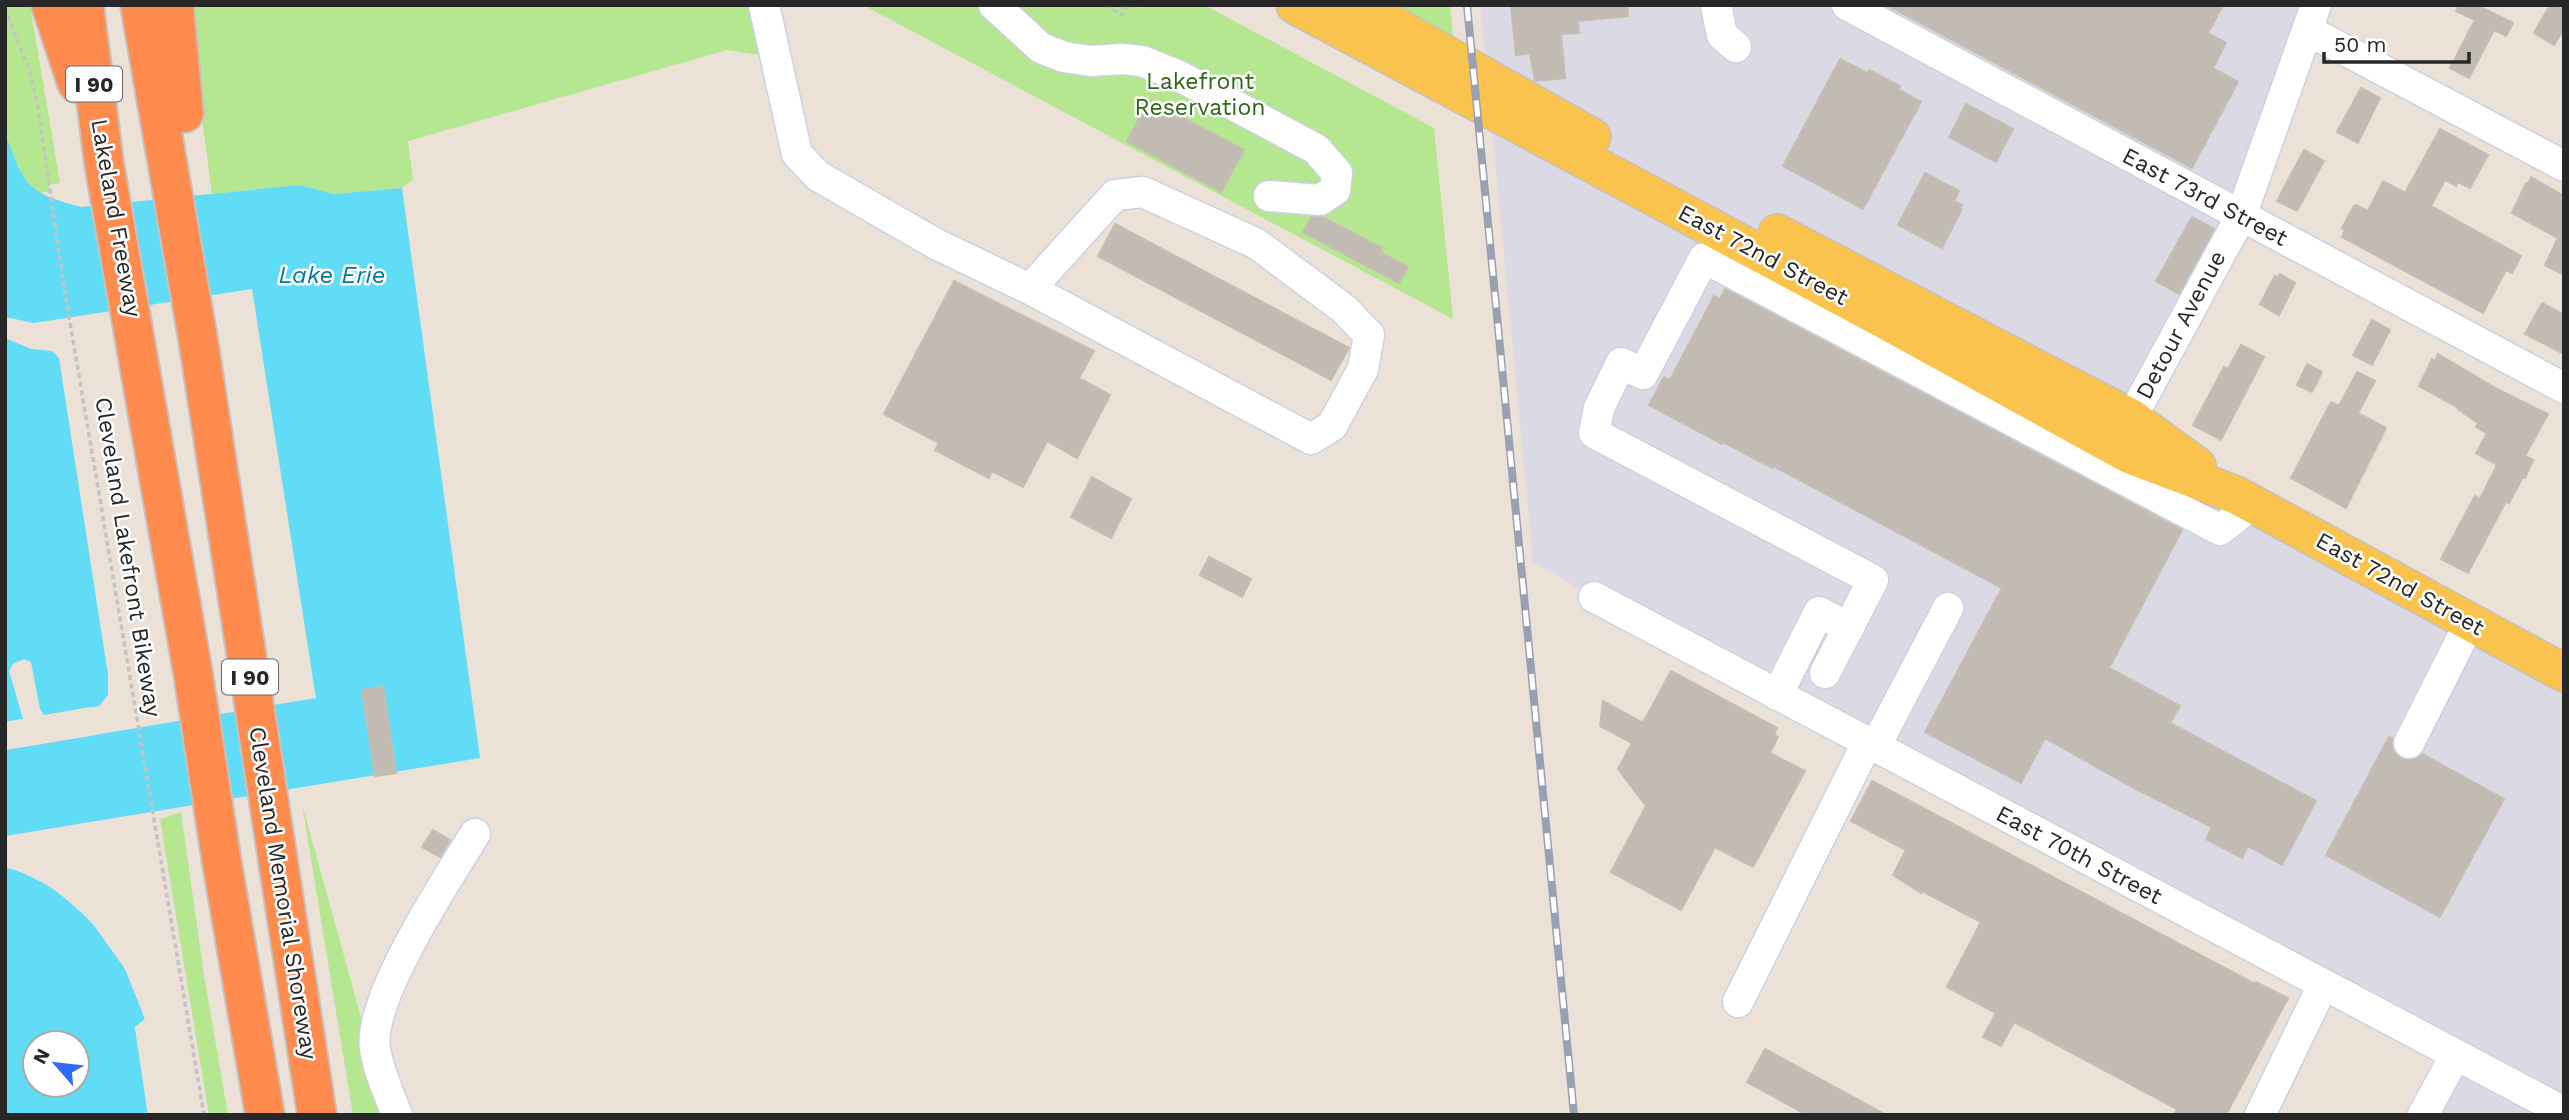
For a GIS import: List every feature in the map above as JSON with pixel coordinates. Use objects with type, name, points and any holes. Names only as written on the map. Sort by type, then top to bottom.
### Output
[{"type":"highway","points":[[51,5],[104,163]]},
{"type":"highway","name":"Lakeland Freeway","points":[[83,5],[104,163],[138,347],[265,1115]]},
{"type":"highway","name":"I 90","points":[[140,5],[178,153]]},
{"type":"highway","points":[[174,5],[178,153]]},
{"type":"highway","name":"Cleveland Memorial Shoreway","points":[[178,153],[198,338],[317,1115]]},
{"type":"main road","name":"East 72nd Street","points":[[1295,5],[1879,317],[2123,432]]},
{"type":"main road","name":"East 72nd Street","points":[[1358,5],[2123,432],[2130,454],[2245,499],[2564,673]]},
{"type":"street","points":[[764,5],[797,153],[818,176],[936,244],[1030,289],[1311,439],[1332,426],[1363,369],[1369,335],[1344,309],[1257,244],[1143,192],[1115,195],[1030,289]]},
{"type":"street","points":[[994,5],[1041,48],[1064,57],[1090,61],[1142,61],[1316,149],[1337,173],[1335,190],[1320,200],[1269,196]]},
{"type":"street","points":[[1716,5],[1722,35],[1736,47]]},
{"type":"street","name":"East 73rd Street","points":[[1847,5],[2564,388]]},
{"type":"street","points":[[2312,17],[2564,166]]},
{"type":"street","name":"Detour Avenue","points":[[2123,432],[2241,216],[2312,17]]},
{"type":"street","points":[[1825,673],[1873,580],[1594,433],[1599,408],[1621,363],[1643,374],[1704,258],[2220,530],[2245,499]]},
{"type":"street","name":"East 70th Street","points":[[1594,597],[2564,1112]]},
{"type":"street","points":[[1738,1002],[1871,745],[1948,608]]},
{"type":"street","points":[[1777,695],[1819,612],[1849,628]]},
{"type":"street","points":[[2409,743],[2470,622]]},
{"type":"street","points":[[397,1115],[374,1047],[378,1015],[425,914],[475,834]]},
{"type":"street","points":[[2260,1115],[2323,985]]},
{"type":"street","points":[[2423,1115],[2455,1056]]},
{"type":"path","points":[[1106,5],[1122,15],[1128,5]]},
{"type":"path","name":"Cleveland Lakefront Bikeway","points":[[5,8],[29,70],[37,101],[49,192],[204,1115]]},
{"type":"shaded area","points":[[1480,5],[2316,5],[2241,216],[2116,446],[2564,673],[2564,1115],[2423,1115],[2454,1056],[1533,562]]},
{"type":"green space","points":[[5,5],[30,5],[60,183],[49,185],[50,191],[31,195],[5,158]]},
{"type":"green space","points":[[187,5],[749,5],[761,55],[727,50],[408,141],[413,179],[402,188],[334,194],[300,185],[212,194]]},
{"type":"green space","name":"Lakefront Reservation","points":[[863,5],[1138,5],[1143,8],[1145,5],[1204,5],[1434,128],[1453,319]]},
{"type":"green space","points":[[1375,5],[1450,5],[1454,47]]},
{"type":"green space","points":[[302,804],[388,1115],[353,1115]]},
{"type":"green space","points":[[181,812],[204,975],[228,1115],[209,1115],[160,819]]},
{"type":"water","name":"Lake Erie","points":[[5,133],[17,164],[30,184],[48,196],[81,207],[300,185],[334,194],[402,188],[480,758],[5,836],[5,750],[316,698],[252,289],[34,323],[5,317]]},
{"type":"water","points":[[5,338],[31,349],[52,351],[59,358],[108,675],[108,695],[99,706],[5,722]]},
{"type":"water","points":[[5,867],[42,882],[75,906],[103,936],[125,969],[145,1019],[135,1028],[148,1115],[5,1115]]},
{"type":"pier","points":[[24,659],[31,662],[40,709],[44,715],[90,707],[91,711],[5,725],[5,722],[23,719],[9,671],[13,664]]},
{"type":"pier","points":[[95,731],[96,735],[5,750],[5,746]]},
{"type":"pier","points":[[24,868],[54,885],[93,918],[128,968],[149,1018],[139,1029],[152,1115],[148,1115],[135,1027],[145,1019],[125,969],[91,921],[52,887],[25,872]]},
{"type":"building","points":[[1511,5],[1627,5],[1628,16],[1578,21],[1579,33],[1561,34],[1565,78],[1535,81],[1530,53],[1516,55]]},
{"type":"building","points":[[1887,5],[2223,5],[2208,33],[2226,43],[2213,68],[2238,82],[2192,168]]},
{"type":"building","points":[[2459,5],[2477,5],[2513,23],[2506,36],[2494,30],[2469,78],[2450,68],[2475,20],[2456,11]]},
{"type":"building","points":[[2550,5],[2564,5],[2564,29],[2554,45],[2534,33]]},
{"type":"building","points":[[1840,59],[1900,86],[1898,89],[1921,102],[1863,209],[1783,166]]},
{"type":"building","points":[[2361,88],[2380,98],[2358,143],[2337,132]]},
{"type":"building","points":[[1149,100],[1244,150],[1221,192],[1127,141]]},
{"type":"building","points":[[1966,104],[2013,129],[1996,162],[1949,137]]},
{"type":"building","points":[[2440,129],[2488,155],[2470,188],[2458,182],[2456,186],[2445,180],[2431,206],[2521,256],[2512,273],[2506,270],[2483,313],[2342,237],[2345,230],[2342,228],[2354,206],[2368,211],[2383,181],[2405,193]]},
{"type":"building","points":[[2304,150],[2324,161],[2297,211],[2277,201]]},
{"type":"building","points":[[1925,173],[1959,191],[1954,201],[1962,205],[1962,209],[1942,248],[1898,225]]},
{"type":"building","points":[[2531,177],[2564,196],[2564,275],[2545,265],[2558,238],[2512,213]]},
{"type":"building","points":[[1312,217],[1322,217],[1382,248],[1380,252],[1408,267],[1399,283],[1303,232]]},
{"type":"building","points":[[2192,217],[2214,229],[2179,294],[2156,281]]},
{"type":"building","points":[[1115,224],[1349,348],[1331,380],[1098,256]]},
{"type":"building","points":[[2280,274],[2295,283],[2279,315],[2260,304],[2275,276],[2278,278]]},
{"type":"building","points":[[954,281],[1094,351],[1079,378],[1110,395],[1077,458],[1047,441],[1023,487],[992,471],[989,478],[935,450],[939,443],[884,414]]},
{"type":"building","points":[[1725,289],[2182,530],[2109,668],[2180,706],[2170,723],[2316,801],[2282,865],[2248,846],[2242,858],[2206,839],[2212,827],[2134,788],[2045,738],[2021,783],[1925,732],[2002,588],[1773,466],[1772,468],[1723,442],[1722,444],[1649,405],[1664,377],[1670,380],[1714,296],[1720,299]]},
{"type":"building","points":[[2542,303],[2564,315],[2564,354],[2525,334]]},
{"type":"building","points":[[2372,320],[2390,330],[2372,365],[2353,355]]},
{"type":"building","points":[[2241,345],[2264,357],[2221,440],[2193,425],[2224,367],[2228,369]]},
{"type":"building","points":[[2438,354],[2497,389],[2548,414],[2525,456],[2533,460],[2525,478],[2523,477],[2509,503],[2506,501],[2468,573],[2441,559],[2475,496],[2480,499],[2497,465],[2476,453],[2487,433],[2476,427],[2478,423],[2459,408],[2419,386],[2432,359],[2435,361]]},
{"type":"building","points":[[2307,364],[2322,372],[2312,392],[2297,385]]},
{"type":"building","points":[[2357,372],[2375,381],[2358,413],[2386,428],[2346,508],[2291,478],[2331,402],[2339,406]]},
{"type":"building","points":[[1092,477],[1131,499],[1111,538],[1071,517]]},
{"type":"building","points":[[1209,557],[1251,579],[1242,597],[1200,575]]},
{"type":"building","points":[[1671,671],[1777,728],[1774,735],[1778,737],[1770,753],[1805,771],[1753,867],[1715,847],[1681,910],[1611,872],[1646,806],[1618,769],[1632,743],[1600,726],[1603,701],[1643,723]]},
{"type":"building","points":[[383,687],[396,773],[375,776],[362,690]]},
{"type":"building","points":[[2389,737],[2393,739],[2394,752],[2401,758],[2411,760],[2422,754],[2504,799],[2440,917],[2326,855]]},
{"type":"building","points":[[1872,781],[2255,984],[2256,982],[2288,998],[2226,1115],[2174,1115],[2177,1109],[2014,1022],[2001,1046],[1983,1037],[1996,1013],[1947,987],[1981,922],[1922,891],[1921,893],[1893,875],[1906,850],[1851,821]]},
{"type":"building","points":[[433,830],[450,840],[440,857],[422,847]]},
{"type":"building","points":[[1765,1049],[1886,1115],[1807,1115],[1747,1082]]},
{"type":"railway","points":[[1467,5],[1574,1115]]}]
